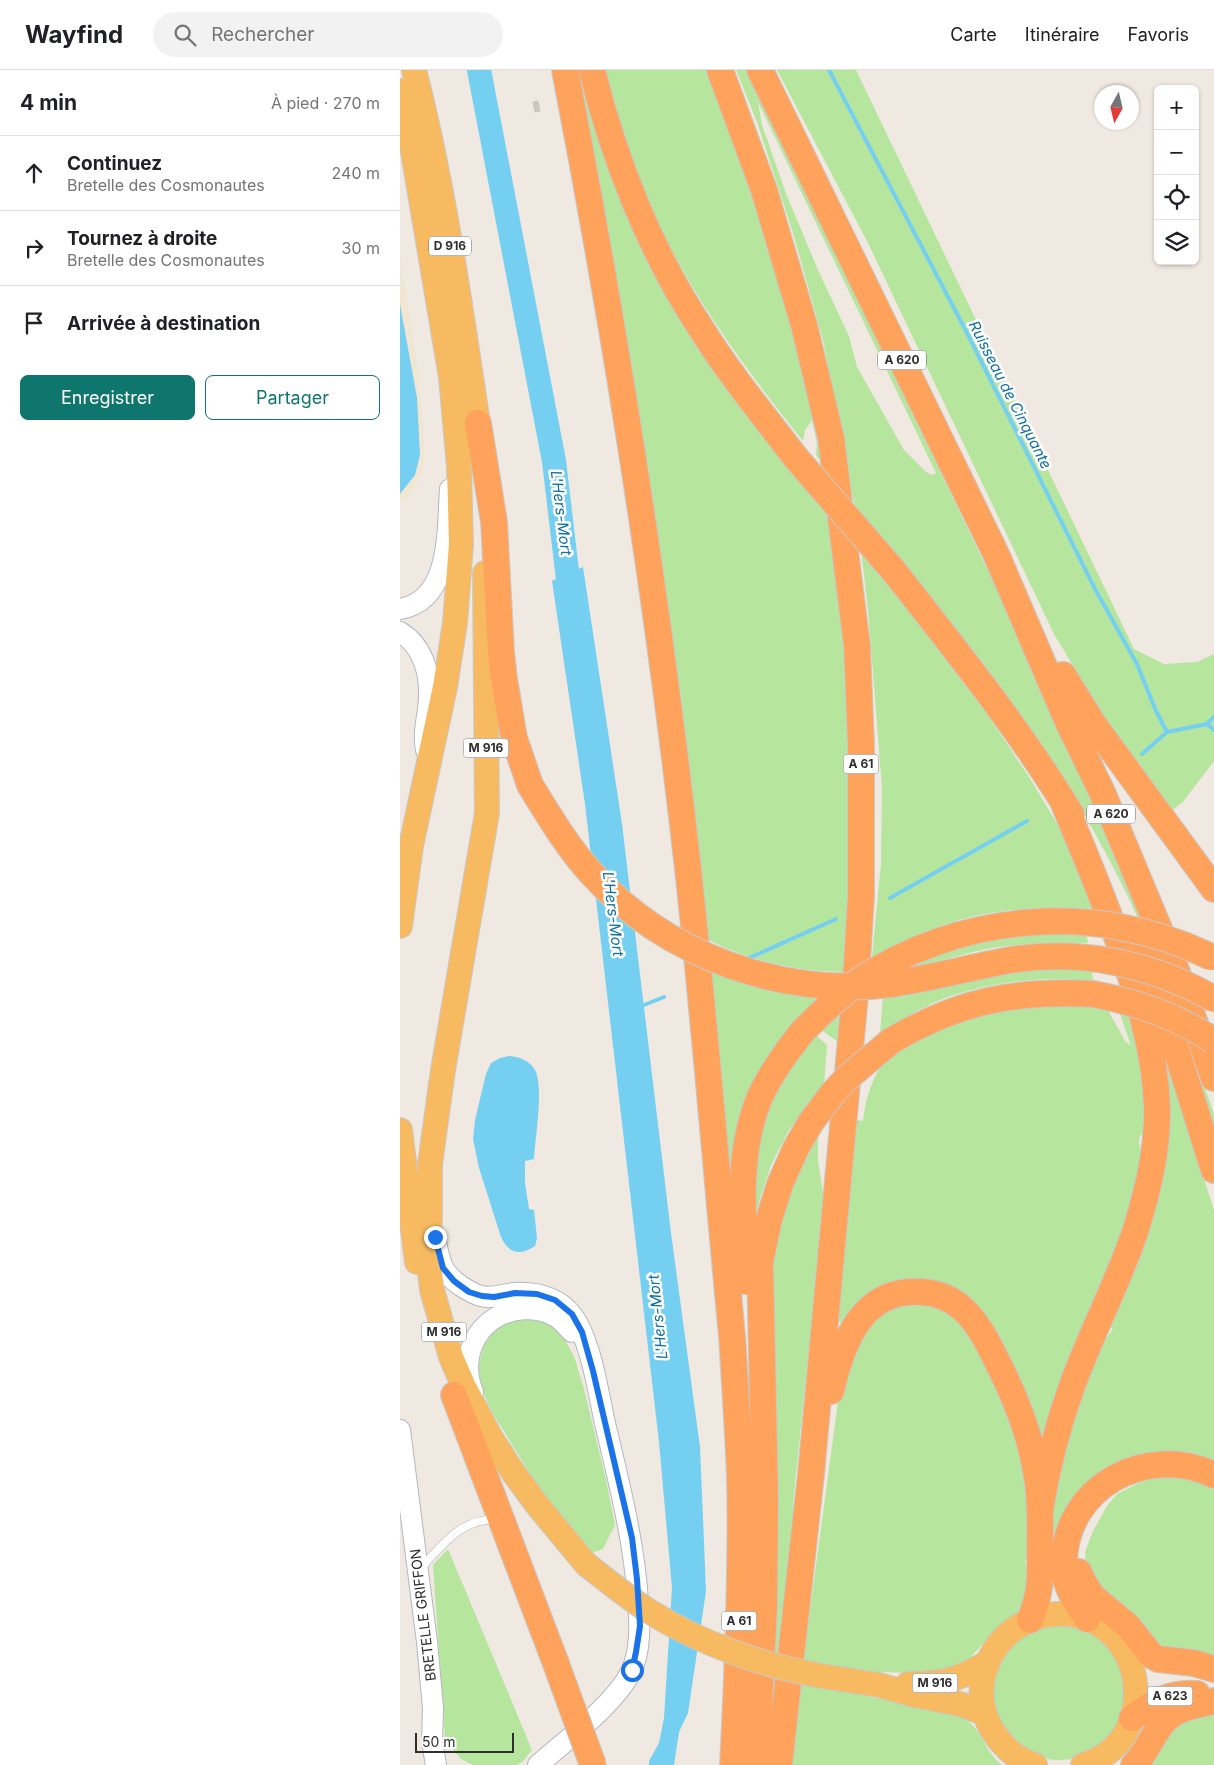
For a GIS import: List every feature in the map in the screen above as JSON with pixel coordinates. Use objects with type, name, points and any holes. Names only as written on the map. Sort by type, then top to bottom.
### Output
[{"type":"highway","name":"D 916","points":[[414,70],[426,115],[454,264],[467,428]]},
{"type":"highway","name":"A 61","points":[[564,70],[595,229],[632,459],[660,647],[691,900],[732,1336],[739,1467],[740,1580],[733,1765]]},
{"type":"highway","name":"A 620","points":[[592,70],[619,161],[647,228],[668,273],[702,330],[796,458],[893,570],[998,705],[1025,741],[1089,844],[1108,881],[1152,981],[1214,1170]]},
{"type":"highway","name":"A 61","points":[[720,70],[764,190],[804,325],[831,438],[857,646],[861,745],[861,896],[846,1107],[779,1765]]},
{"type":"highway","name":"A 620","points":[[760,70],[996,554],[1068,722],[1102,792],[1177,972],[1214,1078]]},
{"type":"highway","name":"D 916","points":[[400,91],[413,152],[451,377],[467,428]]},
{"type":"highway","points":[[400,926],[411,846],[445,687],[455,622],[461,544],[459,466],[467,428]]},
{"type":"highway","points":[[467,428],[494,522],[504,679],[514,738],[530,785],[556,828],[592,874],[609,891],[648,923],[679,942],[730,966],[786,981],[836,987],[862,987],[914,980],[1007,960],[1056,957],[1082,958],[1107,960],[1153,971],[1176,979],[1214,999]]},
{"type":"highway","name":"M 916","points":[[467,428],[484,522],[487,812],[443,1070],[430,1164],[428,1254],[432,1290],[451,1357],[463,1386],[490,1438],[538,1506],[586,1564]]},
{"type":"highway","points":[[996,554],[1011,570],[1078,701],[1214,889]]},
{"type":"highway","points":[[1040,1510],[1053,1443],[1068,1396],[1135,1231],[1150,1183],[1156,1140],[1157,1108],[1153,1066],[1147,1034],[1132,976],[1089,863],[1062,799]]},
{"type":"highway","points":[[763,1412],[750,1372],[743,1207],[745,1159],[751,1123],[765,1087],[802,1031],[820,1013],[855,984],[875,972],[916,950],[993,926],[1046,921],[1098,924],[1152,935],[1193,948],[1212,958]]},
{"type":"highway","points":[[756,1765],[764,1608],[760,1262],[769,1219],[780,1184],[796,1148],[811,1122],[847,1078],[891,1041],[915,1027],[969,1005],[1033,993],[1093,994],[1136,1004],[1163,1013],[1190,1026],[1214,1041]]},
{"type":"highway","name":"M 916","points":[[400,1130],[421,1290],[437,1352],[454,1395],[485,1444],[543,1522],[566,1548],[649,1610],[729,1650],[781,1668],[879,1685],[914,1695],[960,1704],[984,1713]]},
{"type":"highway","points":[[810,1474],[826,1417],[836,1370],[848,1336],[856,1323],[866,1312],[892,1296],[905,1292],[932,1293],[944,1296],[963,1309],[984,1336],[1006,1378],[1021,1414],[1033,1455],[1038,1478],[1041,1577],[1039,1594],[1030,1620]]},
{"type":"highway","points":[[454,1395],[556,1661],[593,1765]]},
{"type":"highway","points":[[1087,1619],[1067,1585],[1064,1564],[1069,1535],[1075,1519],[1084,1504],[1109,1480],[1124,1472],[1140,1467],[1161,1464],[1182,1466],[1214,1475]]},
{"type":"highway","points":[[1075,1519],[1079,1539],[1076,1554],[1077,1564],[1082,1580],[1093,1597],[1128,1626],[1151,1655],[1158,1659],[1194,1663],[1214,1670]]},
{"type":"highway","points":[[1035,1765],[1018,1758],[1007,1749],[994,1732],[984,1713],[982,1679],[994,1649],[1004,1637],[1016,1627],[1030,1620],[1058,1614],[1073,1615],[1087,1619],[1102,1626],[1114,1636],[1124,1649],[1131,1663],[1136,1681],[1136,1700],[1132,1718],[1125,1733],[1103,1756],[1083,1765]]},
{"type":"highway","name":"M 916","points":[[879,1685],[947,1682],[966,1675],[987,1663]]},
{"type":"highway","name":"A 623","points":[[1131,1663],[1168,1674],[1214,1670]]},
{"type":"highway","name":"A 623","points":[[1132,1718],[1151,1704],[1166,1697],[1183,1693],[1214,1694]]},
{"type":"highway","points":[[1134,1765],[1157,1730],[1172,1714],[1178,1710],[1214,1701]]},
{"type":"main road","points":[[400,609],[408,608],[421,600],[435,586],[442,570],[467,428]]},
{"type":"main road","points":[[400,632],[415,645],[424,662],[428,676],[429,697],[423,736],[428,765]]},
{"type":"main road","points":[[430,1217],[443,1268],[454,1281],[469,1292],[494,1297],[515,1293],[537,1294],[555,1300],[572,1314],[582,1332],[593,1371],[632,1538],[640,1626],[632,1670],[623,1685],[608,1702],[538,1765]]},
{"type":"main road","points":[[490,1438],[469,1383],[468,1367],[471,1351],[480,1330],[494,1317],[513,1310],[535,1309],[558,1318],[574,1334],[593,1371]]},
{"type":"main road","name":"BRETELLE GRIFFON","points":[[400,1430],[433,1708],[432,1742],[428,1764]]},
{"type":"lane","points":[[418,1572],[446,1540],[462,1528],[481,1520],[502,1519]]},
{"type":"shaded area","points":[[400,255],[417,365],[424,435],[423,466],[414,492],[400,502]]},
{"type":"green space","points":[[574,70],[582,70],[624,207],[836,519],[851,677],[849,972],[811,970],[774,964],[738,953],[703,937]]},
{"type":"green space","points":[[604,70],[714,70],[775,246],[826,468],[816,455],[817,443],[812,420],[805,430],[803,441],[729,343],[679,264],[655,217],[638,176]]},
{"type":"green space","points":[[736,70],[747,70],[1018,633],[1044,690],[1042,696],[1057,725],[1059,717],[1174,993],[1214,1115],[1214,1138],[1177,1024],[1135,912],[1077,801],[854,503],[823,340],[793,233],[757,122]],"holes":[[[758,102],[936,473],[933,475],[926,472],[904,450],[857,367],[849,336],[818,270],[787,196],[762,125]]]},
{"type":"green space","points":[[777,70],[856,70],[1134,649],[1164,664],[1197,662],[1214,654],[1214,761],[1182,803],[1171,811],[1124,751],[1054,634],[868,243]]},
{"type":"green space","points":[[861,550],[989,717],[1029,777],[1064,835],[1096,909],[1036,908],[977,916],[929,930],[872,957],[881,863],[882,788],[868,610]]},
{"type":"green space","points":[[1086,932],[1088,943],[1016,945],[973,952],[909,967],[931,955],[1000,936]]},
{"type":"green space","points":[[706,968],[820,997],[793,1023],[774,1047],[755,1082],[732,1176],[726,1188]]},
{"type":"green space","points":[[1036,968],[1091,969],[1094,983],[1068,979],[1044,979],[1011,982],[976,989],[931,1004],[880,1033],[883,996]]},
{"type":"green space","points":[[1029,1004],[1107,1008],[1125,1041],[1131,1046],[1119,1011],[1134,1016],[1149,1136],[1140,1135],[1139,1143],[1144,1164],[1143,1181],[1043,1448],[945,1287],[844,1323],[837,1321],[857,1120],[863,1121],[870,1088],[882,1064],[887,1057],[951,1023]]},
{"type":"green space","points":[[839,1013],[838,1042],[820,1029]]},
{"type":"green space","points":[[816,1035],[827,1045],[824,1084],[789,1130],[771,1165],[753,1227],[750,1181],[769,1092]]},
{"type":"green space","points":[[1157,1047],[1166,1059],[1214,1210],[1214,1465],[1100,1480],[1054,1584],[1052,1580],[1050,1524],[1062,1448],[1099,1348],[1113,1329],[1107,1324],[1134,1261]]},
{"type":"green space","points":[[818,1129],[818,1161],[824,1199],[793,1504],[781,1656],[773,1654],[770,1317],[773,1245],[791,1184]]},
{"type":"green space","points":[[926,1304],[939,1308],[953,1317],[964,1328],[998,1390],[1012,1421],[1026,1481],[1029,1550],[1025,1563],[1029,1573],[1024,1603],[1017,1613],[996,1629],[971,1657],[957,1667],[921,1673],[874,1672],[834,1668],[803,1662],[839,1394],[853,1347],[877,1317],[895,1307]]},
{"type":"green space","points":[[523,1317],[543,1320],[561,1333],[574,1356],[584,1389],[615,1525],[603,1549],[595,1552],[584,1550],[540,1490],[492,1412],[480,1386],[479,1364],[485,1341],[500,1323]]},
{"type":"green space","points":[[1158,1473],[1214,1485],[1214,1658],[1159,1651],[1110,1600],[1086,1566],[1085,1552],[1093,1531],[1107,1506],[1117,1494]]},
{"type":"green space","points":[[448,1549],[532,1750],[517,1765],[473,1765],[461,1759],[445,1740],[433,1565]]},
{"type":"green space","points":[[1059,1626],[1085,1631],[1106,1646],[1121,1667],[1126,1693],[1121,1719],[1106,1740],[1085,1755],[1059,1760],[1033,1755],[1012,1740],[997,1719],[992,1693],[997,1667],[1012,1646],[1033,1631]]},
{"type":"green space","points":[[801,1683],[957,1714],[972,1724],[995,1759],[1002,1765],[792,1765]]},
{"type":"green space","points":[[1214,1710],[1214,1765],[1147,1765],[1176,1726]]},
{"type":"water","points":[[400,304],[417,398],[420,455],[415,475],[400,494]]},
{"type":"water","points":[[583,567],[622,824],[671,1233],[700,1447],[706,1591],[688,1713],[679,1732],[674,1765],[649,1765],[649,1761],[659,1743],[664,1718],[672,1588],[659,1442],[585,804],[552,581]]},
{"type":"water","points":[[509,1056],[524,1060],[533,1067],[538,1078],[539,1088],[534,1159],[525,1161],[525,1183],[529,1209],[534,1210],[537,1238],[535,1246],[520,1252],[511,1250],[501,1237],[479,1168],[473,1139],[475,1120],[486,1074],[491,1063]]},
{"type":"building","points":[[538,101],[540,111],[535,112],[533,102]]},
{"type":"waterway","name":"L'Hers-Mort","points":[[479,70],[554,461],[571,605]]},
{"type":"waterway","name":"Ruisseau de Cinquante","points":[[829,70],[966,331],[1095,589],[1137,664],[1156,711],[1167,732]]},
{"type":"waterway","points":[[1142,754],[1167,732],[1207,724],[1214,717]]},
{"type":"waterway","points":[[1207,724],[1214,730]]},
{"type":"waterway","points":[[890,898],[1027,821]]},
{"type":"waterway","points":[[747,959],[836,919]]},
{"type":"waterway","points":[[639,1007],[664,997]]},
{"type":"route","points":[[435,1237],[443,1268],[454,1281],[469,1292],[494,1297],[515,1293],[537,1294],[555,1300],[572,1314],[582,1332],[632,1538],[640,1626],[632,1670]]}]
